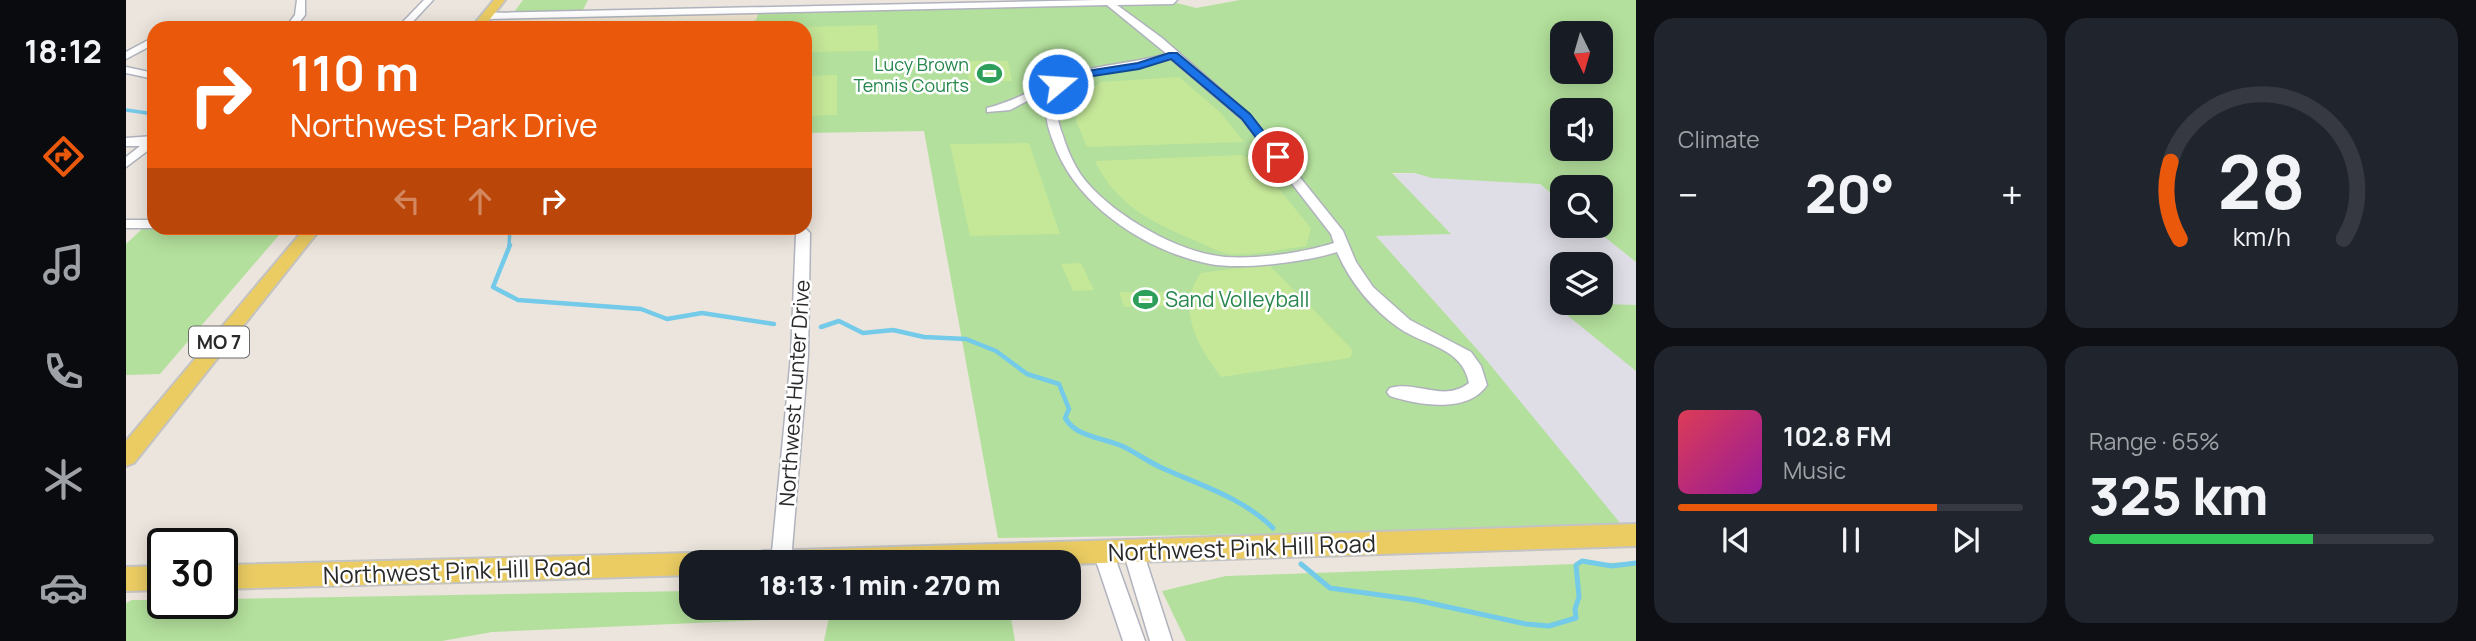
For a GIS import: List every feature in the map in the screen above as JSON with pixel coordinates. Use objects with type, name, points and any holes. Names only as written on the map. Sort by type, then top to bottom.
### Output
[{"type":"main road","points":[[483,21],[500,0]]},
{"type":"main road","name":"MO 7","points":[[126,457],[307,235]]},
{"type":"main road","name":"Northwest Pink Hill Road","points":[[1081,553],[1636,535]]},
{"type":"main road","name":"Northwest Pink Hill Road","points":[[238,577],[679,564]]},
{"type":"main road","points":[[126,579],[147,578]]},
{"type":"street","points":[[297,21],[303,8],[300,0]]},
{"type":"street","points":[[409,21],[429,0]]},
{"type":"street","points":[[629,13],[635,0]]},
{"type":"street","points":[[738,11],[740,0]]},
{"type":"street","points":[[487,16],[1173,1]]},
{"type":"street","points":[[1110,2],[1128,19],[1162,40],[1173,55],[1246,117],[1338,234],[1340,246],[1368,290],[1388,312],[1414,331],[1464,354],[1475,370],[1478,385],[1463,397],[1433,397],[1396,392]]},
{"type":"street","points":[[126,57],[147,44]]},
{"type":"street","points":[[991,110],[1006,108],[1036,91],[1078,75],[1139,65],[1173,55]]},
{"type":"street","points":[[126,70],[147,74]]},
{"type":"street","points":[[1058,84],[1051,95],[1052,121],[1062,152],[1080,182],[1107,208],[1143,231],[1190,254],[1228,262],[1325,251],[1340,246]]},
{"type":"street","points":[[126,142],[147,141]]},
{"type":"street","points":[[126,163],[147,146]]},
{"type":"street","points":[[126,214],[147,214]]},
{"type":"street","points":[[126,225],[147,224]]},
{"type":"street","name":"Northwest Hunter Drive","points":[[782,550],[799,381],[803,235]]},
{"type":"street","points":[[1133,551],[1161,641]]},
{"type":"street","points":[[1103,552],[1135,641]]},
{"type":"shaded area","points":[[759,12],[753,21],[505,21],[508,17]]},
{"type":"shaded area","points":[[1522,170],[1550,193],[1550,238],[1606,238],[1636,262],[1636,529],[1625,529],[1376,236],[1450,234],[1391,174]]},
{"type":"green space","points":[[523,0],[588,0],[583,10],[514,12]]},
{"type":"green space","points":[[1240,0],[1636,0],[1636,262],[1606,238],[1613,238],[1613,175],[1550,175],[1550,192],[1540,184],[1392,173],[1451,234],[1376,236],[1483,356],[1625,529],[998,538],[924,131],[812,133],[812,21],[753,21],[759,12],[1177,3],[1196,8]]},
{"type":"green space","points":[[877,25],[879,51],[812,52],[812,27]]},
{"type":"green space","name":"Lucy Brown Tennis Courts","points":[[966,61],[1008,61],[1012,81],[969,81]]},
{"type":"green space","points":[[837,75],[837,115],[812,116],[812,76]]},
{"type":"green space","points":[[1179,77],[1220,112],[1244,142],[1087,147],[1076,121],[1077,113],[1089,91],[1101,82]]},
{"type":"green space","points":[[1029,143],[1060,234],[970,236],[950,144]]},
{"type":"green space","points":[[1241,155],[1255,160],[1311,228],[1306,246],[1248,254],[1230,254],[1216,250],[1149,219],[1136,210],[1113,189],[1095,161]]},
{"type":"green space","points":[[143,228],[147,228],[147,235],[279,235],[160,374],[126,375],[126,244]]},
{"type":"green space","points":[[1081,263],[1094,290],[1073,291],[1061,264]]},
{"type":"green space","points":[[1268,264],[1349,346],[1353,352],[1350,358],[1221,377],[1205,353],[1193,327],[1190,300],[1193,286],[1201,273]]},
{"type":"green space","name":"Sand Volleyball","points":[[1119,292],[1166,292],[1172,306],[1124,307]]},
{"type":"green space","points":[[1613,304],[1636,305],[1636,371],[1567,315],[1613,315]]},
{"type":"green space","points":[[1636,562],[1636,641],[1186,641],[1162,591],[1226,576]]},
{"type":"green space","points":[[679,591],[679,620],[762,620],[492,632],[442,641],[126,641],[126,603],[132,600],[147,600],[147,619],[238,619],[238,599]]},
{"type":"green space","points":[[828,620],[1011,620],[1015,641],[824,641]]},
{"type":"waterway","points":[[126,110],[147,113]]},
{"type":"waterway","points":[[509,246],[510,235]]},
{"type":"waterway","points":[[510,245],[493,287],[518,300],[641,309],[667,319],[702,313],[774,324]]},
{"type":"waterway","points":[[821,327],[839,321],[863,333],[893,330],[924,337],[966,339],[996,351],[1027,374],[1059,384],[1069,409],[1065,418],[1067,421]]},
{"type":"waterway","points":[[1066,419],[1076,430],[1122,446],[1160,467],[1234,500],[1273,528]]},
{"type":"waterway","points":[[1301,564],[1330,588],[1416,600],[1526,624],[1549,626],[1576,618],[1575,609],[1579,597],[1576,565],[1582,561],[1612,566],[1636,563]]},
{"type":"place","name":"Lucy Brown Tennis Courts","points":[[989,74]]},
{"type":"place","name":"Sand Volleyball","points":[[1145,299]]},
{"type":"route","points":[[1058,84],[1078,75],[1139,65],[1173,55],[1246,117],[1278,157]]}]
